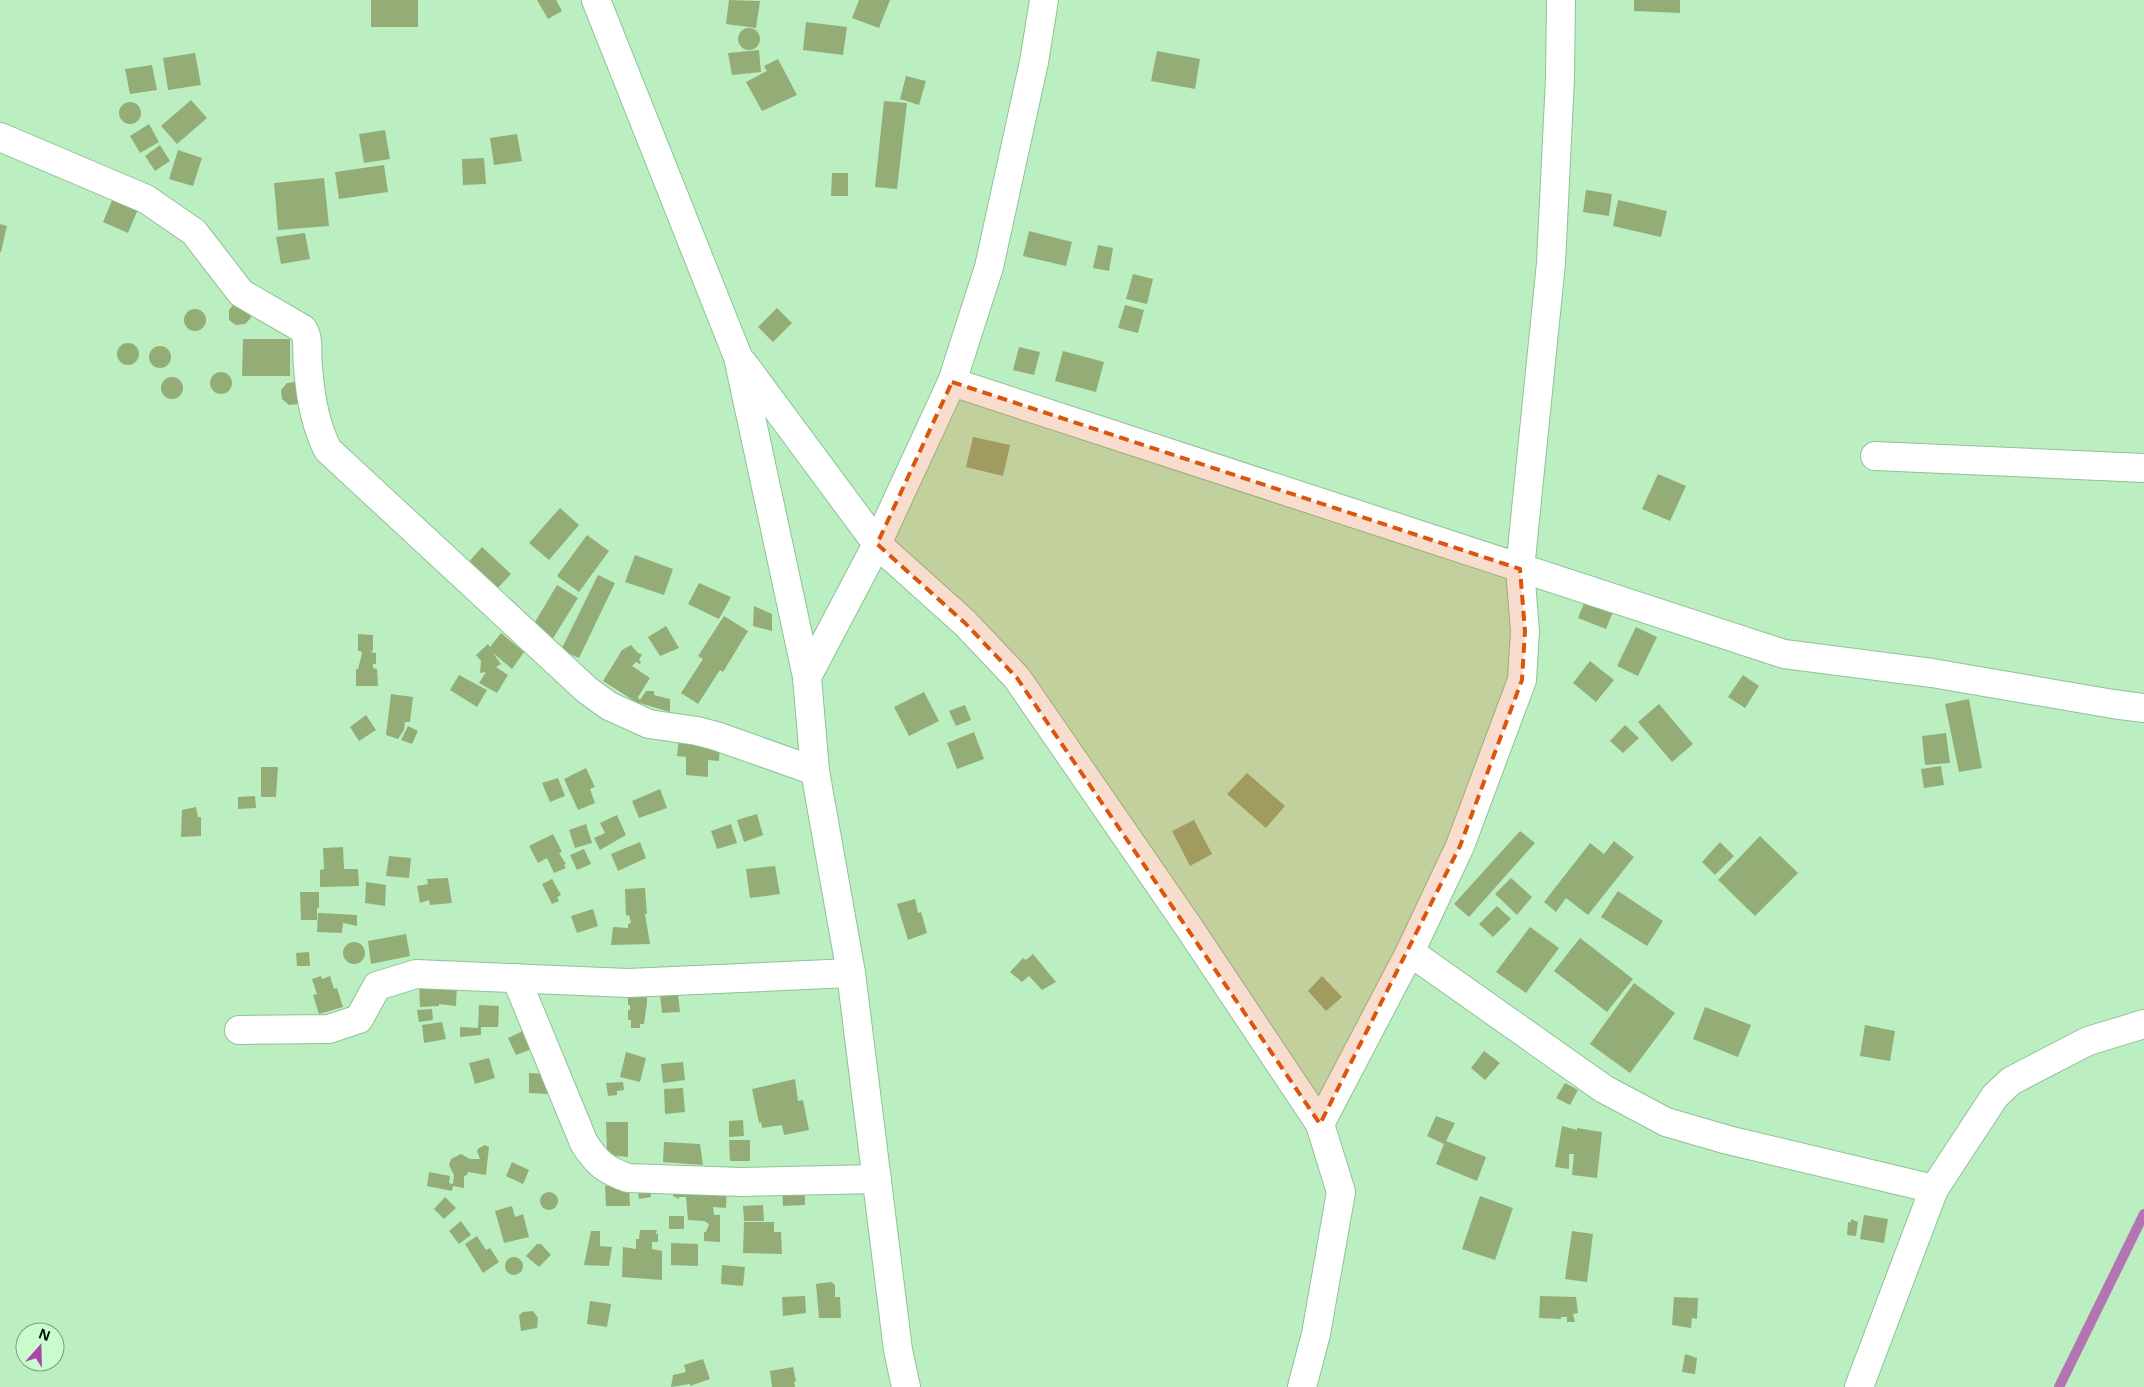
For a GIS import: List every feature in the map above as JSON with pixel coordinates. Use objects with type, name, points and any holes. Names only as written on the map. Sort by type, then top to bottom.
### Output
[{"type":"street","points":[[596,0],[738,357],[807,676],[814,771],[851,973],[898,1350],[906,1387]]},
{"type":"street","points":[[807,676],[876,544],[952,382],[989,267],[1034,62],[1044,0]]},
{"type":"street","points":[[1320,1124],[1410,952],[1460,846],[1522,680],[1525,631],[1520,569],[1551,263],[1560,88],[1561,0]]},
{"type":"street","points":[[0,137],[146,199],[194,232],[241,293],[303,328],[307,336],[308,366],[319,433],[328,450],[588,690],[609,706],[649,724],[698,731],[716,736],[814,771]]},
{"type":"street","points":[[738,357],[876,544],[965,623],[1017,678],[1188,926],[1320,1124],[1341,1192],[1316,1334],[1302,1387]]},
{"type":"street","points":[[952,382],[1784,654],[1932,673],[2144,708]]},
{"type":"street","points":[[1875,456],[2144,468]]},
{"type":"street","points":[[1410,952],[1604,1089],[1666,1122],[1728,1140],[1934,1189]]},
{"type":"street","points":[[239,1030],[329,1029],[359,1020],[377,986],[416,974],[628,983],[851,973]]},
{"type":"street","points":[[516,978],[584,1143],[596,1161],[611,1172],[628,1178],[741,1182],[877,1179]]},
{"type":"street","points":[[1859,1387],[1934,1189],[1995,1096],[2011,1081],[2088,1041],[2144,1024]]},
{"type":"highlighted area","points":[[952,382],[1520,569],[1525,631],[1522,680],[1460,846],[1320,1124],[1017,678],[965,623],[877,544]]},
{"type":"building","points":[[371,0],[418,0],[418,27],[371,27]]},
{"type":"building","points":[[537,0],[556,0],[562,11],[548,19]]},
{"type":"building","points":[[729,0],[760,1],[756,28],[726,24]]},
{"type":"building","points":[[859,0],[890,0],[879,28],[852,18]]},
{"type":"building","points":[[1634,0],[1680,0],[1680,13],[1634,11]]},
{"type":"building","points":[[806,22],[847,27],[843,55],[803,50]]},
{"type":"building","points":[[749,28],[757,31],[760,39],[757,47],[749,50],[741,47],[738,39],[741,31]]},
{"type":"building","points":[[759,50],[761,72],[732,75],[728,53]]},
{"type":"building","points":[[1157,51],[1200,59],[1195,89],[1151,81]]},
{"type":"building","points":[[195,53],[201,85],[168,90],[163,58]]},
{"type":"building","points":[[778,59],[797,95],[762,111],[746,82],[767,71],[764,66]]},
{"type":"building","points":[[152,65],[157,90],[130,94],[125,69]]},
{"type":"building","points":[[906,76],[926,81],[919,105],[900,99]]},
{"type":"building","points":[[191,100],[207,118],[177,144],[161,126]]},
{"type":"building","points":[[884,101],[907,103],[897,189],[875,187]]},
{"type":"building","points":[[130,102],[138,105],[141,113],[138,121],[130,124],[122,121],[119,113],[122,105]]},
{"type":"building","points":[[149,124],[159,142],[140,153],[130,136]]},
{"type":"building","points":[[385,130],[390,159],[364,163],[359,134]]},
{"type":"building","points":[[517,134],[522,161],[494,165],[490,138]]},
{"type":"building","points":[[160,145],[170,161],[155,171],[145,156]]},
{"type":"building","points":[[178,150],[202,158],[193,186],[169,179]]},
{"type":"building","points":[[484,158],[486,184],[463,185],[462,159]]},
{"type":"building","points":[[384,165],[388,192],[339,199],[335,172]]},
{"type":"building","points":[[832,173],[848,173],[848,196],[831,196]]},
{"type":"building","points":[[324,178],[329,226],[278,230],[274,183]]},
{"type":"building","points":[[1586,190],[1612,194],[1609,216],[1583,212]]},
{"type":"building","points":[[116,191],[141,202],[128,233],[103,222]]},
{"type":"building","points":[[1618,200],[1667,211],[1661,237],[1613,226]]},
{"type":"building","points":[[0,224],[7,226],[1,252],[0,252]]},
{"type":"building","points":[[1029,231],[1072,242],[1066,266],[1023,256]]},
{"type":"building","points":[[305,233],[310,259],[281,264],[276,237]]},
{"type":"building","points":[[1098,245],[1113,248],[1109,271],[1093,268]]},
{"type":"building","points":[[1133,274],[1153,279],[1147,304],[1126,299]]},
{"type":"building","points":[[234,304],[250,309],[251,318],[245,324],[236,325],[229,320],[229,310]]},
{"type":"building","points":[[1125,305],[1144,310],[1138,333],[1118,328]]},
{"type":"building","points":[[777,308],[792,323],[773,342],[758,327]]},
{"type":"building","points":[[195,309],[203,312],[206,320],[203,328],[195,331],[187,328],[184,320],[187,312]]},
{"type":"building","points":[[243,339],[290,339],[290,376],[242,376]]},
{"type":"building","points":[[128,343],[136,346],[139,354],[136,362],[128,365],[120,362],[117,354],[120,346]]},
{"type":"building","points":[[160,346],[168,349],[171,357],[168,365],[160,368],[152,365],[149,357],[152,349]]},
{"type":"building","points":[[1019,347],[1040,352],[1034,375],[1013,370]]},
{"type":"building","points":[[1063,351],[1104,362],[1096,392],[1055,381]]},
{"type":"building","points":[[221,372],[229,375],[232,383],[229,391],[221,394],[213,391],[210,383],[213,375]]},
{"type":"building","points":[[172,377],[180,380],[183,388],[180,396],[172,399],[164,396],[161,388],[164,380]]},
{"type":"building","points":[[296,382],[303,397],[298,404],[289,405],[282,399],[281,390],[287,383]]},
{"type":"building","points":[[973,437],[1010,445],[1003,476],[966,467]]},
{"type":"building","points":[[1658,474],[1686,486],[1670,521],[1642,509]]},
{"type":"building","points":[[560,508],[579,525],[549,560],[529,543]]},
{"type":"building","points":[[587,535],[609,551],[579,592],[557,576]]},
{"type":"building","points":[[482,547],[511,574],[495,591],[467,564]]},
{"type":"building","points":[[635,555],[673,569],[664,595],[625,582]]},
{"type":"building","points":[[598,575],[615,583],[579,658],[561,650]]},
{"type":"building","points":[[699,583],[731,597],[719,619],[688,604]]},
{"type":"building","points":[[557,585],[578,598],[552,640],[532,627]]},
{"type":"building","points":[[1587,596],[1615,607],[1606,629],[1578,618]]},
{"type":"building","points":[[754,606],[772,614],[772,631],[753,626]]},
{"type":"building","points":[[724,616],[748,631],[723,672],[720,670],[698,704],[681,693],[703,659],[698,656]]},
{"type":"building","points":[[666,626],[679,648],[660,656],[648,637]]},
{"type":"building","points":[[1636,627],[1657,637],[1638,676],[1617,666]]},
{"type":"building","points":[[501,633],[524,652],[512,669],[493,653],[501,664],[496,667],[508,675],[497,693],[479,683],[486,672],[480,673],[481,661],[476,655],[488,644],[490,647]]},
{"type":"building","points":[[358,634],[373,635],[373,650],[371,652],[376,653],[376,664],[373,664],[373,668],[377,669],[378,686],[356,686],[356,669],[358,669],[362,654],[361,651],[358,651]]},
{"type":"building","points":[[631,645],[638,653],[642,654],[639,660],[640,664],[636,662],[632,666],[650,678],[638,697],[640,700],[646,691],[654,691],[654,695],[670,699],[670,712],[636,702],[603,681],[622,650]]},
{"type":"building","points":[[1590,661],[1614,680],[1596,702],[1573,683]]},
{"type":"building","points":[[459,675],[487,690],[477,707],[450,690]]},
{"type":"building","points":[[1743,675],[1759,686],[1745,708],[1728,697]]},
{"type":"building","points":[[924,692],[939,721],[909,736],[894,707]]},
{"type":"building","points":[[391,694],[413,697],[410,722],[405,722],[404,730],[398,739],[386,735]]},
{"type":"building","points":[[1969,699],[1982,768],[1959,772],[1945,704]]},
{"type":"building","points":[[1659,704],[1693,744],[1672,762],[1638,722]]},
{"type":"building","points":[[965,705],[971,720],[956,726],[949,711]]},
{"type":"building","points":[[366,715],[376,730],[359,741],[350,727]]},
{"type":"building","points":[[1625,725],[1639,738],[1623,753],[1610,741]]},
{"type":"building","points":[[408,726],[418,731],[412,744],[401,740]]},
{"type":"building","points":[[974,732],[984,759],[957,769],[947,743]]},
{"type":"building","points":[[1946,733],[1950,763],[1925,765],[1922,736]]},
{"type":"building","points":[[679,736],[720,741],[719,761],[708,760],[708,777],[686,775],[686,757],[677,756]]},
{"type":"building","points":[[1941,766],[1944,785],[1924,788],[1921,769]]},
{"type":"building","points":[[261,767],[278,767],[276,797],[261,797]]},
{"type":"building","points":[[586,768],[595,787],[590,789],[595,803],[578,810],[564,779]]},
{"type":"building","points":[[1247,773],[1285,806],[1266,828],[1227,794]]},
{"type":"building","points":[[558,778],[565,796],[550,802],[542,783]]},
{"type":"building","points":[[660,789],[667,808],[639,818],[632,801]]},
{"type":"building","points":[[255,796],[256,808],[238,809],[238,797]]},
{"type":"building","points":[[196,807],[198,817],[201,817],[201,836],[181,837],[182,810]]},
{"type":"building","points":[[757,814],[763,835],[744,842],[737,820]]},
{"type":"building","points":[[617,815],[626,835],[600,850],[594,838],[605,833],[600,823]]},
{"type":"building","points":[[1194,820],[1212,854],[1190,866],[1172,831]]},
{"type":"building","points":[[586,824],[592,843],[575,848],[569,830]]},
{"type":"building","points":[[731,824],[737,843],[717,849],[711,831]]},
{"type":"building","points":[[1520,831],[1535,843],[1469,917],[1454,904]]},
{"type":"building","points":[[553,834],[562,852],[559,853],[566,864],[564,865],[566,868],[554,873],[547,858],[538,863],[529,846]]},
{"type":"building","points":[[1760,836],[1798,873],[1755,916],[1718,880]]},
{"type":"building","points":[[1614,841],[1634,857],[1588,915],[1566,898],[1556,912],[1544,902],[1590,843],[1604,854]]},
{"type":"building","points":[[640,842],[646,858],[618,871],[611,854]]},
{"type":"building","points":[[1720,842],[1734,856],[1715,875],[1702,862]]},
{"type":"building","points":[[343,847],[344,869],[358,869],[359,886],[320,887],[320,870],[324,869],[323,848]]},
{"type":"building","points":[[584,849],[591,864],[577,870],[570,855]]},
{"type":"building","points":[[389,856],[411,858],[409,878],[386,876]]},
{"type":"building","points":[[775,866],[780,894],[750,898],[746,869]]},
{"type":"building","points":[[448,878],[452,903],[430,905],[429,900],[420,903],[417,886],[428,884],[427,879]]},
{"type":"building","points":[[1511,878],[1532,897],[1517,915],[1495,894]]},
{"type":"building","points":[[552,879],[561,895],[557,897],[559,901],[552,904],[542,884]]},
{"type":"building","points":[[366,882],[386,885],[385,906],[365,903]]},
{"type":"building","points":[[645,888],[647,914],[645,914],[650,944],[611,945],[613,927],[628,928],[628,924],[631,923],[629,915],[626,916],[625,889]]},
{"type":"building","points":[[1618,891],[1663,921],[1647,946],[1601,917]]},
{"type":"building","points":[[300,892],[319,892],[317,920],[301,920]]},
{"type":"building","points":[[915,899],[918,913],[921,912],[927,933],[908,940],[897,904]]},
{"type":"building","points":[[1497,906],[1511,919],[1493,937],[1479,924]]},
{"type":"building","points":[[593,909],[598,926],[577,933],[571,916]]},
{"type":"building","points":[[318,913],[357,915],[357,926],[343,923],[342,933],[317,932]]},
{"type":"building","points":[[1530,927],[1559,948],[1526,993],[1496,972]]},
{"type":"building","points":[[406,934],[410,956],[371,964],[368,941]]},
{"type":"building","points":[[1580,938],[1633,979],[1607,1012],[1554,971]]},
{"type":"building","points":[[354,942],[362,945],[365,953],[362,961],[354,964],[346,961],[343,953],[346,945]]},
{"type":"building","points":[[309,952],[310,966],[297,966],[296,953]]},
{"type":"building","points":[[1033,954],[1056,982],[1042,990],[1029,976],[1022,982],[1010,972],[1023,958],[1026,960]]},
{"type":"building","points":[[321,976],[322,979],[330,976],[334,989],[337,988],[343,1007],[319,1014],[313,995],[317,994],[312,979]]},
{"type":"building","points":[[1322,976],[1342,997],[1326,1011],[1308,991]]},
{"type":"building","points":[[647,983],[644,1024],[640,1024],[640,1028],[631,1028],[631,1020],[628,1020],[630,1005],[628,1005],[628,984]]},
{"type":"building","points":[[1634,983],[1675,1013],[1630,1073],[1590,1044]]},
{"type":"building","points":[[419,984],[457,985],[456,1006],[439,1004],[439,1006],[420,1007]]},
{"type":"building","points":[[678,994],[680,1012],[662,1013],[660,995]]},
{"type":"building","points":[[479,1005],[499,1006],[498,1027],[481,1027],[481,1035],[460,1037],[460,1027],[478,1028]]},
{"type":"building","points":[[1705,1007],[1751,1025],[1738,1057],[1693,1039]]},
{"type":"building","points":[[432,1009],[433,1020],[419,1022],[417,1010]]},
{"type":"building","points":[[442,1022],[446,1039],[424,1043],[422,1025]]},
{"type":"building","points":[[1865,1025],[1895,1031],[1890,1061],[1860,1056]]},
{"type":"building","points":[[525,1030],[534,1048],[516,1055],[508,1038]]},
{"type":"building","points":[[1484,1051],[1500,1063],[1485,1080],[1471,1068]]},
{"type":"building","points":[[626,1052],[646,1058],[640,1082],[620,1077]]},
{"type":"building","points":[[489,1058],[495,1078],[475,1084],[469,1063]]},
{"type":"building","points":[[683,1062],[685,1080],[663,1083],[661,1064]]},
{"type":"building","points":[[529,1073],[548,1074],[547,1094],[529,1093]]},
{"type":"building","points":[[795,1079],[798,1101],[803,1100],[809,1130],[784,1135],[782,1125],[762,1128],[761,1122],[759,1123],[752,1089]]},
{"type":"building","points":[[623,1082],[624,1090],[617,1091],[617,1095],[608,1096],[606,1083]]},
{"type":"building","points":[[1565,1083],[1578,1090],[1570,1105],[1556,1098]]},
{"type":"building","points":[[683,1088],[685,1112],[665,1114],[664,1089]]},
{"type":"building","points":[[1436,1116],[1455,1123],[1446,1141],[1486,1157],[1477,1181],[1436,1164],[1444,1144],[1427,1136]]},
{"type":"building","points":[[743,1120],[744,1136],[729,1137],[729,1121]]},
{"type":"building","points":[[606,1122],[628,1122],[628,1157],[607,1155]]},
{"type":"building","points":[[1562,1126],[1577,1130],[1577,1128],[1602,1132],[1597,1178],[1572,1175],[1574,1154],[1569,1154],[1569,1169],[1555,1167]]},
{"type":"building","points":[[729,1140],[750,1140],[750,1161],[730,1161]]},
{"type":"building","points":[[664,1142],[700,1144],[703,1165],[663,1162]]},
{"type":"building","points":[[485,1145],[489,1147],[486,1175],[468,1172],[464,1176],[464,1188],[453,1186],[452,1191],[427,1186],[429,1172],[450,1176],[449,1183],[453,1184],[454,1175],[449,1165],[451,1159],[461,1154],[470,1159],[480,1159],[477,1151]]},
{"type":"building","points":[[512,1162],[529,1170],[523,1184],[506,1176]]},
{"type":"building","points":[[629,1185],[630,1206],[606,1206],[605,1186]]},
{"type":"building","points":[[649,1185],[651,1197],[639,1199],[637,1186]]},
{"type":"building","points":[[805,1185],[805,1205],[783,1206],[782,1188]]},
{"type":"building","points":[[674,1188],[727,1188],[726,1208],[713,1207],[714,1215],[720,1215],[720,1242],[704,1241],[704,1232],[706,1232],[709,1224],[704,1221],[688,1220],[686,1197],[679,1197],[679,1199],[673,1196]]},
{"type":"building","points":[[549,1192],[555,1195],[558,1201],[555,1207],[549,1210],[543,1207],[540,1201],[543,1195]]},
{"type":"building","points":[[1480,1196],[1513,1208],[1495,1260],[1462,1249]]},
{"type":"building","points":[[445,1197],[456,1208],[444,1219],[434,1209]]},
{"type":"building","points":[[763,1205],[764,1221],[744,1221],[743,1206]]},
{"type":"building","points":[[512,1206],[515,1217],[523,1214],[529,1237],[504,1243],[495,1211]]},
{"type":"building","points":[[1864,1215],[1888,1219],[1884,1243],[1860,1239]]},
{"type":"building","points":[[669,1216],[684,1216],[684,1229],[669,1229]]},
{"type":"building","points":[[1851,1219],[1858,1222],[1856,1236],[1847,1235],[1848,1222],[1851,1222]]},
{"type":"building","points":[[461,1221],[471,1235],[459,1244],[449,1231]]},
{"type":"building","points":[[744,1222],[774,1222],[774,1232],[781,1232],[782,1254],[743,1253]]},
{"type":"building","points":[[640,1230],[657,1230],[658,1242],[652,1242],[652,1249],[662,1251],[662,1280],[622,1277],[623,1247],[636,1249],[636,1239],[639,1239]]},
{"type":"building","points":[[591,1231],[600,1231],[600,1246],[612,1247],[609,1266],[584,1265]]},
{"type":"building","points":[[1572,1231],[1593,1234],[1587,1282],[1565,1279]]},
{"type":"building","points":[[477,1236],[486,1250],[490,1248],[499,1262],[483,1273],[465,1244]]},
{"type":"building","points":[[671,1243],[698,1244],[698,1266],[671,1265]]},
{"type":"building","points":[[537,1244],[541,1244],[551,1255],[539,1267],[526,1256]]},
{"type":"building","points":[[514,1257],[522,1262],[523,1266],[518,1274],[514,1275],[506,1270],[505,1266],[510,1258]]},
{"type":"building","points":[[722,1265],[745,1267],[743,1286],[721,1284]]},
{"type":"building","points":[[831,1282],[835,1285],[835,1297],[840,1297],[841,1318],[819,1318],[816,1284]]},
{"type":"building","points":[[805,1296],[806,1313],[783,1316],[782,1297]]},
{"type":"building","points":[[1540,1296],[1576,1297],[1578,1313],[1573,1314],[1575,1322],[1567,1322],[1567,1317],[1561,1317],[1561,1319],[1539,1318]]},
{"type":"building","points":[[1674,1297],[1698,1298],[1697,1319],[1692,1318],[1691,1328],[1672,1325]]},
{"type":"building","points":[[590,1301],[611,1304],[607,1327],[587,1324]]},
{"type":"building","points":[[533,1311],[538,1318],[537,1328],[521,1331],[519,1315],[523,1312]]},
{"type":"building","points":[[1685,1354],[1697,1358],[1695,1374],[1682,1372]]},
{"type":"building","points":[[703,1359],[710,1379],[690,1386],[690,1384],[671,1387],[673,1375],[686,1372],[684,1365]]},
{"type":"building","points":[[793,1367],[796,1381],[794,1382],[795,1387],[772,1387],[770,1371]]},
{"type":"waterway","points":[[2059,1387],[2144,1214]]}]
